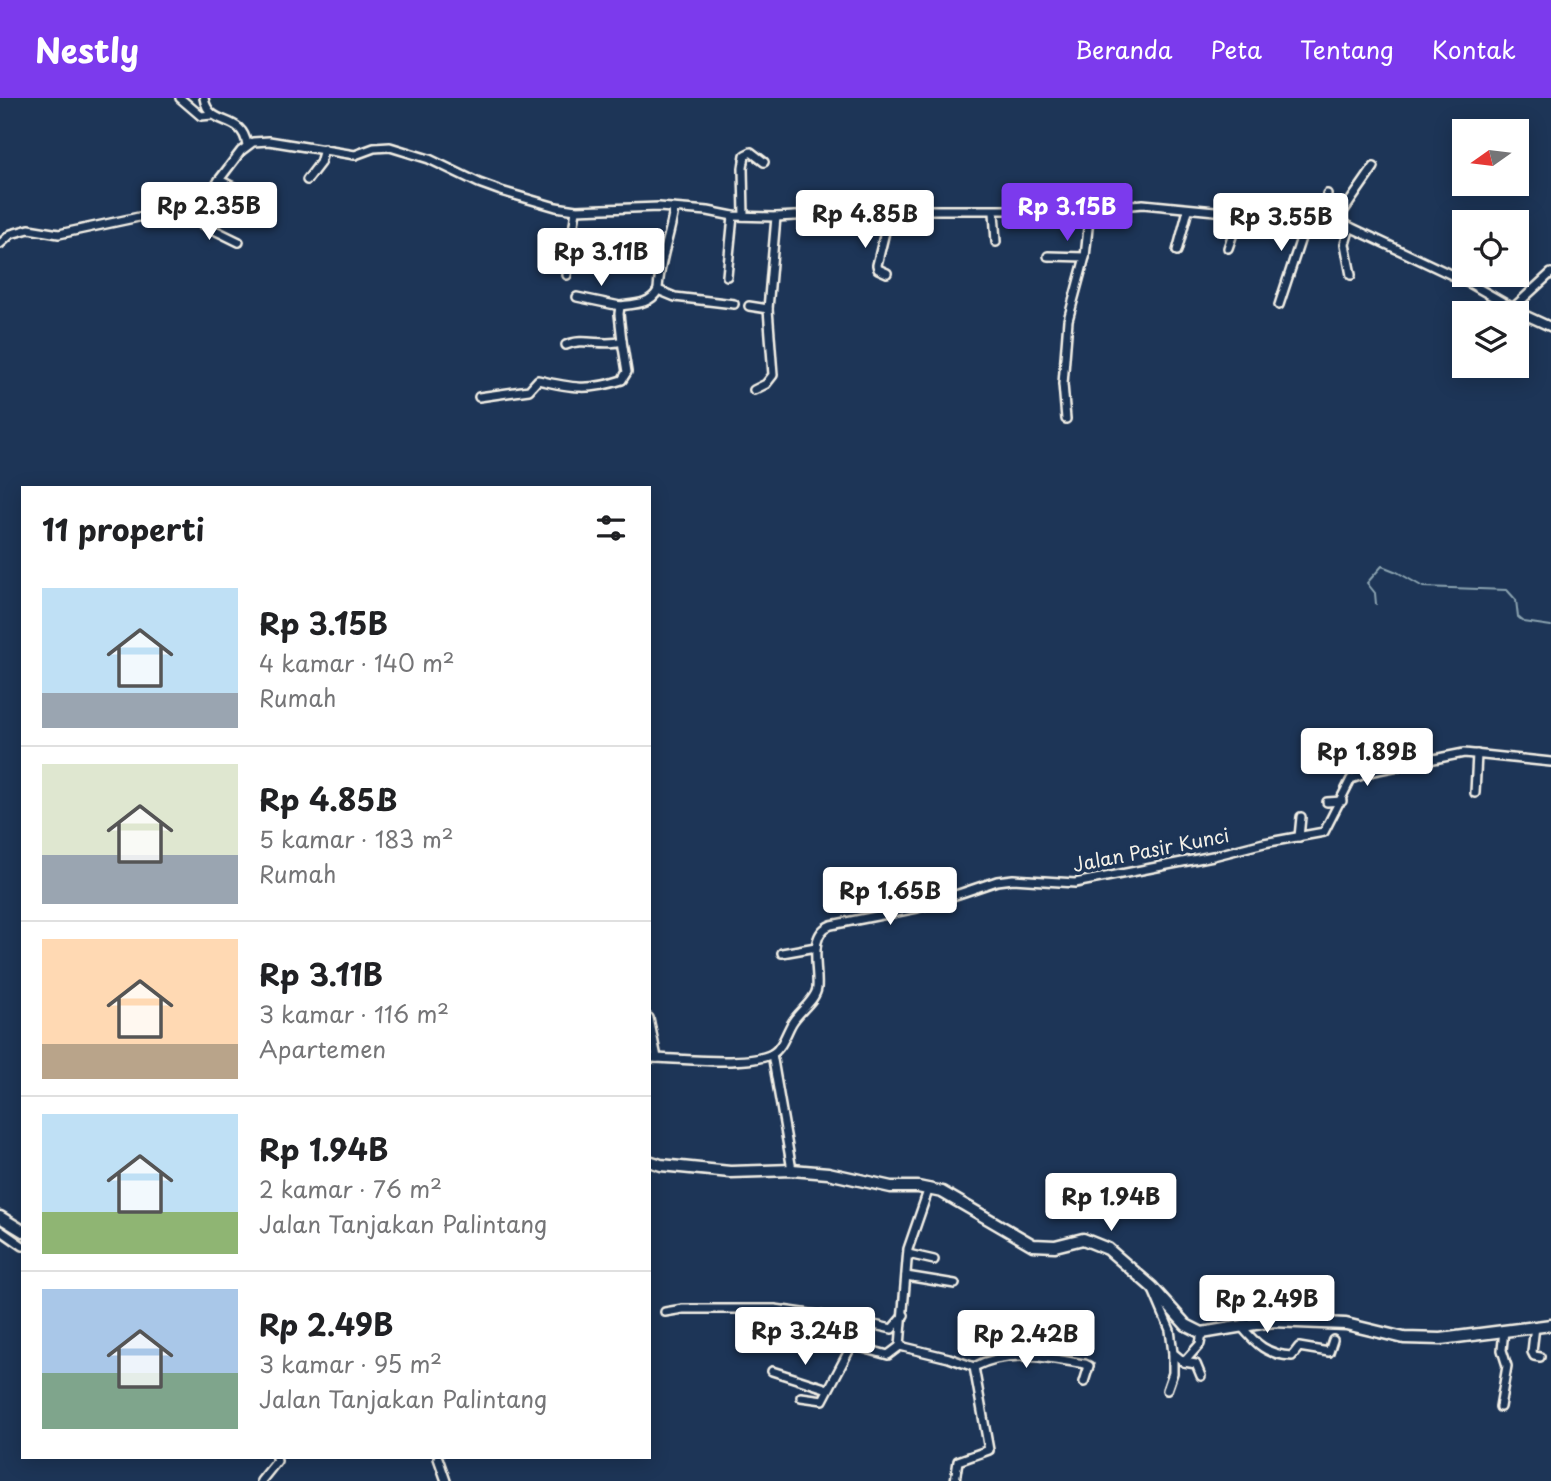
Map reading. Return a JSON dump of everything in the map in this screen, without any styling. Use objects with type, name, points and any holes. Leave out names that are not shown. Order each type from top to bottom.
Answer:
[{"type":"street","points":[[180,98],[201,116],[212,115]]},
{"type":"street","points":[[204,98],[212,115],[238,126],[244,132],[247,145]]},
{"type":"street","points":[[190,218],[202,208],[219,180],[247,145],[258,141],[282,141],[355,155],[374,148],[390,147],[429,159],[501,191],[576,210],[659,207],[733,216],[776,217],[890,211],[1090,209],[1143,204],[1188,210],[1308,206],[1324,210],[1350,228],[1471,284],[1501,301]]},
{"type":"street","points":[[307,180],[320,163],[324,149]]},
{"type":"street","points":[[744,216],[743,168],[746,155],[751,152],[764,162]]},
{"type":"street","points":[[1338,219],[1374,167]]},
{"type":"street","points":[[219,180],[262,201]]},
{"type":"street","points":[[1324,210],[1327,194]]},
{"type":"street","points":[[1279,306],[1301,238],[1308,206]]},
{"type":"street","points":[[577,298],[620,306],[644,302],[655,296],[674,209]]},
{"type":"street","points":[[1066,419],[1063,384],[1068,320],[1085,257],[1090,209]]},
{"type":"street","points":[[567,275],[576,210]]},
{"type":"street","points":[[1177,251],[1188,210]]},
{"type":"street","points":[[1228,248],[1241,210]]},
{"type":"street","points":[[887,273],[878,269],[877,265],[890,211]]},
{"type":"street","points":[[995,212],[996,242]]},
{"type":"street","points":[[0,244],[11,234],[29,229],[59,234],[153,214],[190,218],[239,243]]},
{"type":"street","points":[[727,276],[733,216]]},
{"type":"street","points":[[754,390],[766,384],[773,375],[768,309],[776,217]]},
{"type":"street","points":[[1350,228],[1345,244],[1351,275]]},
{"type":"street","points":[[1048,256],[1085,257]]},
{"type":"street","points":[[1521,301],[1551,273]]},
{"type":"street","points":[[658,290],[675,297],[734,304]]},
{"type":"street","points":[[479,397],[529,390],[538,380],[585,389],[598,388],[622,380],[627,372],[620,306]]},
{"type":"street","points":[[749,306],[768,309]]},
{"type":"street","points":[[1529,316],[1551,327]]},
{"type":"street","points":[[566,345],[574,342],[622,341]]},
{"type":"street","points":[[1475,793],[1477,754]]},
{"type":"street","name":"Jalan Pasir Kunci","points":[[816,947],[821,931],[831,925],[917,908],[997,881],[1013,878],[1075,883],[1324,832],[1354,777],[1446,755],[1477,754],[1551,762]]},
{"type":"street","points":[[1327,802],[1342,801]]},
{"type":"street","points":[[1299,837],[1301,817]]},
{"type":"street","points":[[651,1038],[653,1058],[743,1060],[772,1054],[817,990],[816,947],[782,953]]},
{"type":"street","points":[[772,1054],[792,1170]]},
{"type":"street","points":[[651,1162],[730,1172],[792,1170],[833,1173],[891,1187],[929,1188],[950,1195],[1033,1245],[1055,1246],[1083,1239],[1099,1244],[1152,1287],[1186,1325],[1202,1333],[1273,1321],[1337,1324],[1417,1339],[1455,1338],[1551,1325]]},
{"type":"street","points":[[852,1345],[888,1355],[900,1346],[905,1314],[908,1254],[929,1188]]},
{"type":"street","points":[[0,1217],[21,1230]]},
{"type":"street","points":[[0,1230],[21,1245]]},
{"type":"street","points":[[908,1254],[934,1260]]},
{"type":"street","points":[[906,1276],[955,1284]]},
{"type":"street","points":[[1152,1287],[1170,1330],[1173,1353],[1172,1373],[1167,1390]]},
{"type":"street","points":[[664,1312],[683,1308],[775,1309],[860,1321],[892,1329],[905,1314]]},
{"type":"street","points":[[802,1397],[823,1400],[852,1345],[860,1321]]},
{"type":"street","points":[[1241,1326],[1256,1344],[1266,1351],[1284,1355],[1292,1356],[1296,1349],[1301,1347],[1329,1352],[1333,1340]]},
{"type":"street","points":[[1535,1326],[1532,1352],[1534,1356],[1540,1357]]},
{"type":"street","points":[[1500,1407],[1507,1366],[1502,1354],[1504,1330]]},
{"type":"street","points":[[1184,1362],[1200,1344],[1202,1333]]},
{"type":"street","points":[[900,1346],[974,1367],[995,1357],[1038,1356],[1085,1364],[1089,1366],[1089,1370],[1084,1382]]},
{"type":"street","points":[[1173,1353],[1184,1362],[1196,1364],[1201,1376]]},
{"type":"street","points":[[955,1481],[958,1461],[989,1450],[974,1367]]},
{"type":"street","points":[[772,1371],[828,1389]]},
{"type":"street","points":[[261,1481],[278,1459]]},
{"type":"street","points":[[438,1459],[446,1481]]},
{"type":"waterway","points":[[1376,604],[1375,593],[1367,583],[1382,566],[1423,587],[1507,590],[1516,600],[1518,617],[1524,622],[1551,626]]}]
